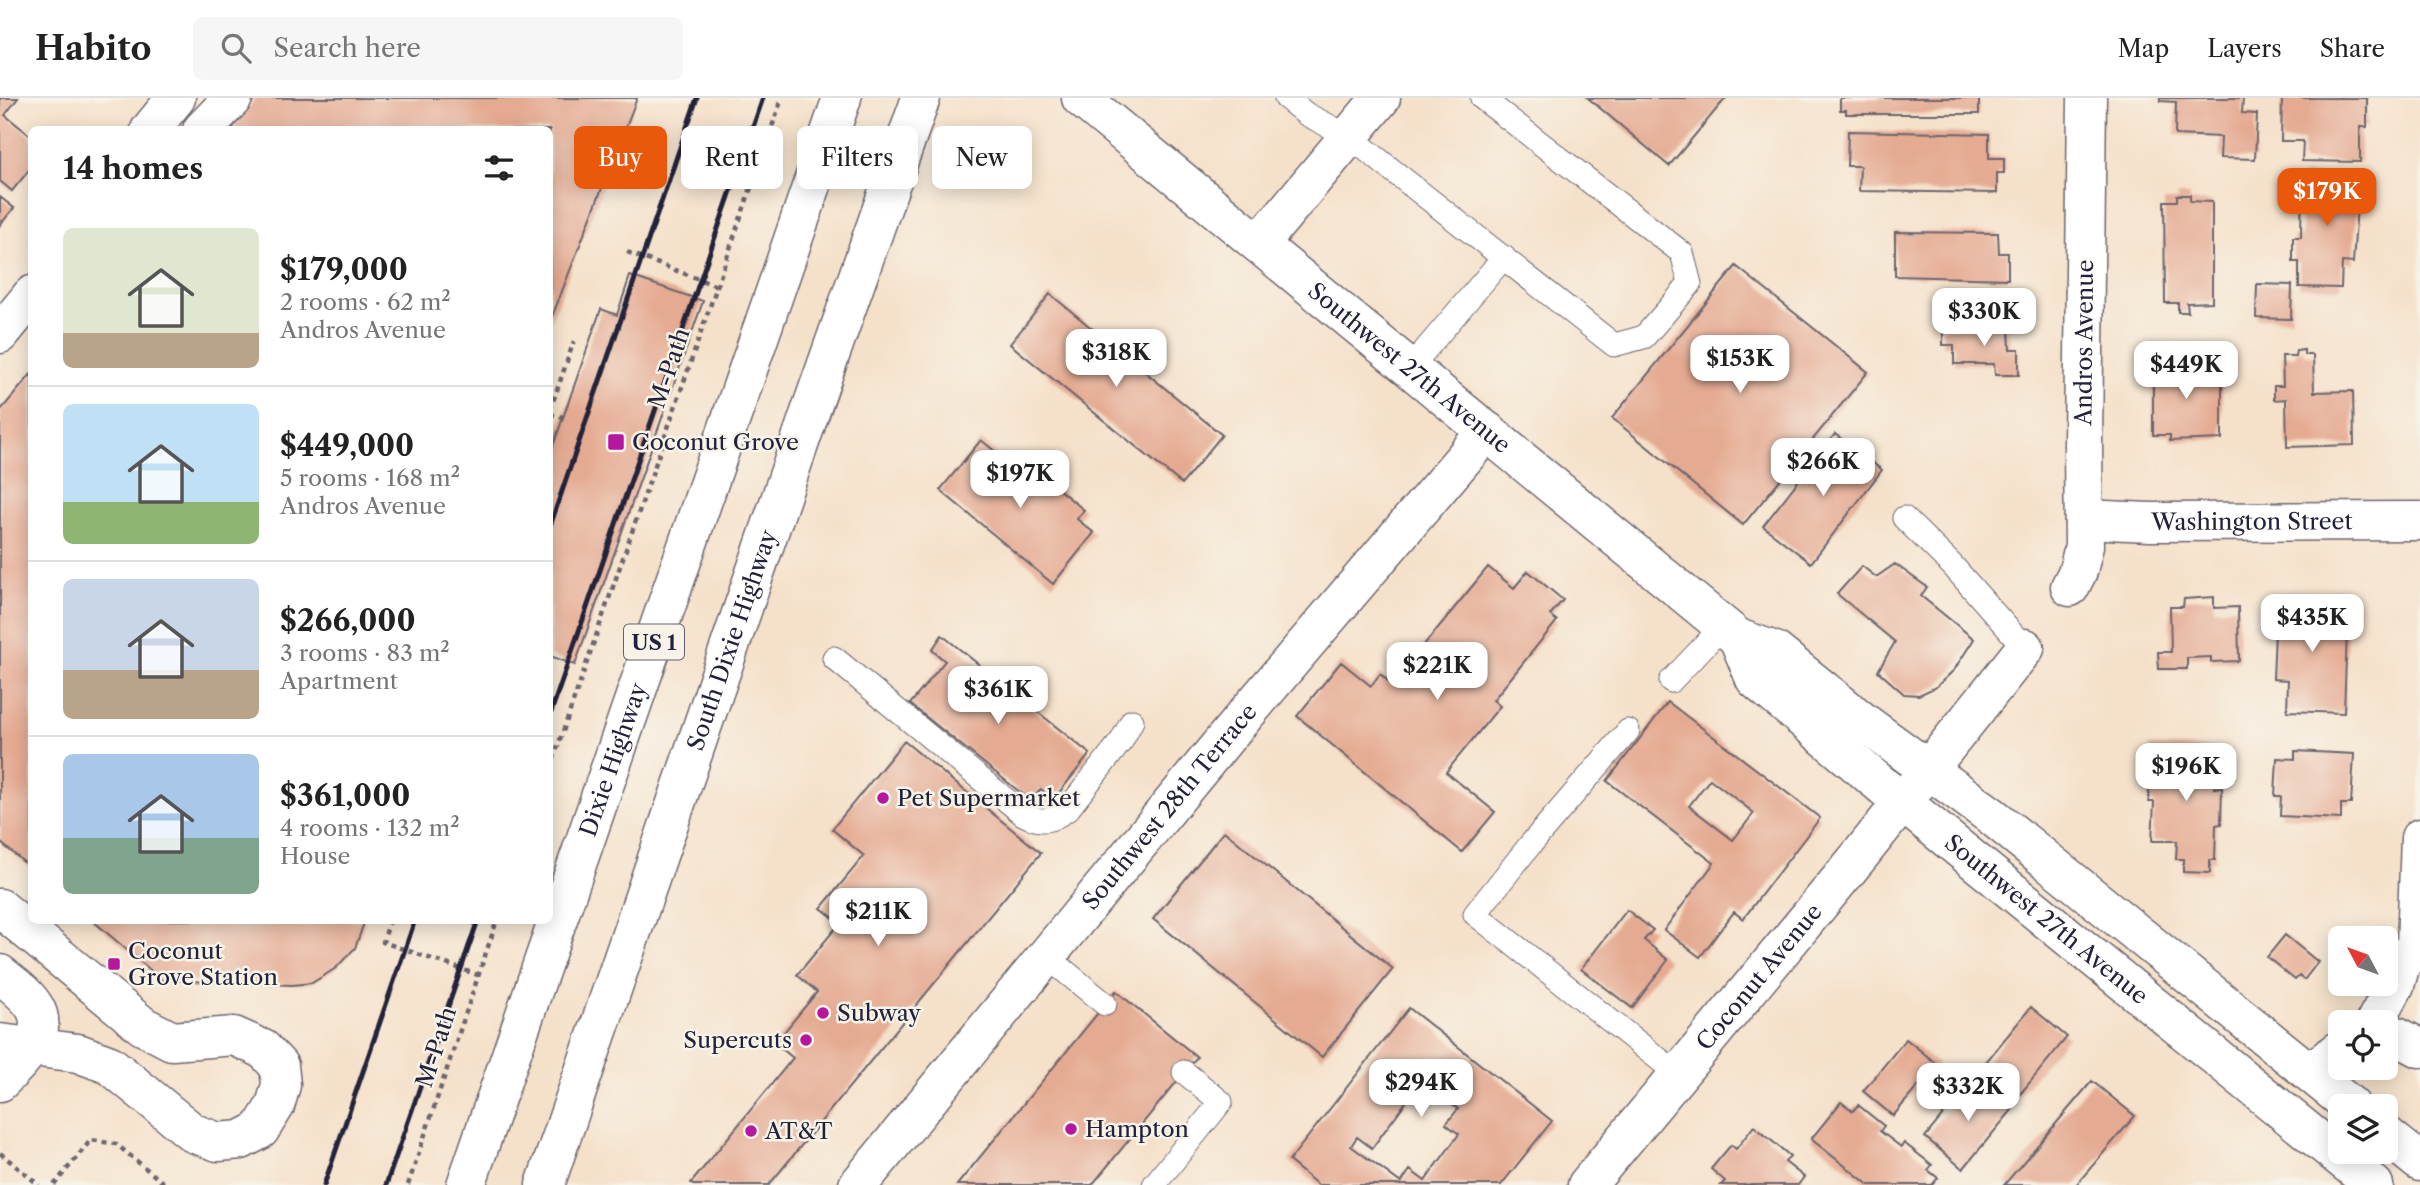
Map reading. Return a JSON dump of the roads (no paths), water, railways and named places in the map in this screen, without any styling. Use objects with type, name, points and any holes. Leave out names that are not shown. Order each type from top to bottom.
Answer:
[{"type":"main road","points":[[153,126],[176,98]]},
{"type":"main road","points":[[206,126],[233,98]]},
{"type":"main road","name":"Dixie Highway","points":[[466,1185],[842,98]]},
{"type":"main road","name":"South Dixie Highway","points":[[545,1185],[815,398],[921,98]]},
{"type":"main road","name":"Southwest 27th Avenue","points":[[1082,98],[1731,632],[1774,651],[1862,721],[1993,817],[2336,1094]]},
{"type":"main road","points":[[1259,244],[1381,98]]},
{"type":"main road","name":"Andros Avenue","points":[[2070,587],[2084,547],[2087,98]]},
{"type":"main road","name":"Southwest 28th Terrace","points":[[858,1185],[1045,955],[1487,431]]},
{"type":"main road","name":"Washington Street","points":[[2084,519],[2150,522],[2420,522]]},
{"type":"main road","name":"Southwest 27th Avenue","points":[[1731,632],[1755,679],[1902,802],[2374,1185]]},
{"type":"main road","points":[[1928,769],[2025,648]]},
{"type":"main road","name":"Coconut Avenue","points":[[1587,1185],[1928,769]]},
{"type":"main road","points":[[2381,1010],[2395,985],[2401,964],[2418,951],[2420,838]]},
{"type":"main road","points":[[0,908],[143,1026],[172,1041],[234,1036],[263,1049],[271,1057],[279,1066],[281,1085],[275,1106],[260,1130],[241,1140],[218,1142],[193,1133],[110,1065],[78,1053],[16,1044]]},
{"type":"main road","points":[[0,974],[37,1010],[38,1028],[16,1044],[0,1082]]},
{"type":"main road","points":[[2398,1037],[2420,1048]]},
{"type":"main road","points":[[2309,1072],[2328,1059]]},
{"type":"main road","points":[[2398,1144],[2420,1162]]},
{"type":"lane","points":[[1286,98],[1306,114],[1350,137],[1614,345],[1644,337],[1690,284],[1682,253],[1482,98]]},
{"type":"lane","points":[[1410,368],[1504,257]]},
{"type":"lane","points":[[1904,517],[1952,565],[2025,648]]},
{"type":"lane","points":[[1671,681],[1731,632]]},
{"type":"lane","points":[[834,658],[1023,814],[1044,822],[1056,818],[1068,809],[1122,740],[1132,721]]},
{"type":"lane","points":[[1628,731],[1475,914],[1679,1075]]},
{"type":"lane","points":[[1045,955],[1105,1004]]},
{"type":"lane","points":[[1154,1185],[1221,1102],[1184,1072]]},
{"type":"railway","points":[[553,517],[697,98]]},
{"type":"railway","points":[[553,706],[763,98]]},
{"type":"railway","points":[[324,1185],[414,924]]},
{"type":"railway","points":[[386,1185],[477,924]]},
{"type":"place","name":"Coconut Grove","points":[[616,442]]},
{"type":"place","name":"Pet Supermarket","points":[[883,798]]},
{"type":"place","name":"Coconut Grove Station","points":[[114,964]]},
{"type":"place","name":"Subway","points":[[823,1013]]},
{"type":"place","name":"Supercuts","points":[[806,1040]]},
{"type":"place","name":"Hampton","points":[[1071,1129]]},
{"type":"place","name":"AT&T","points":[[751,1131]]}]
